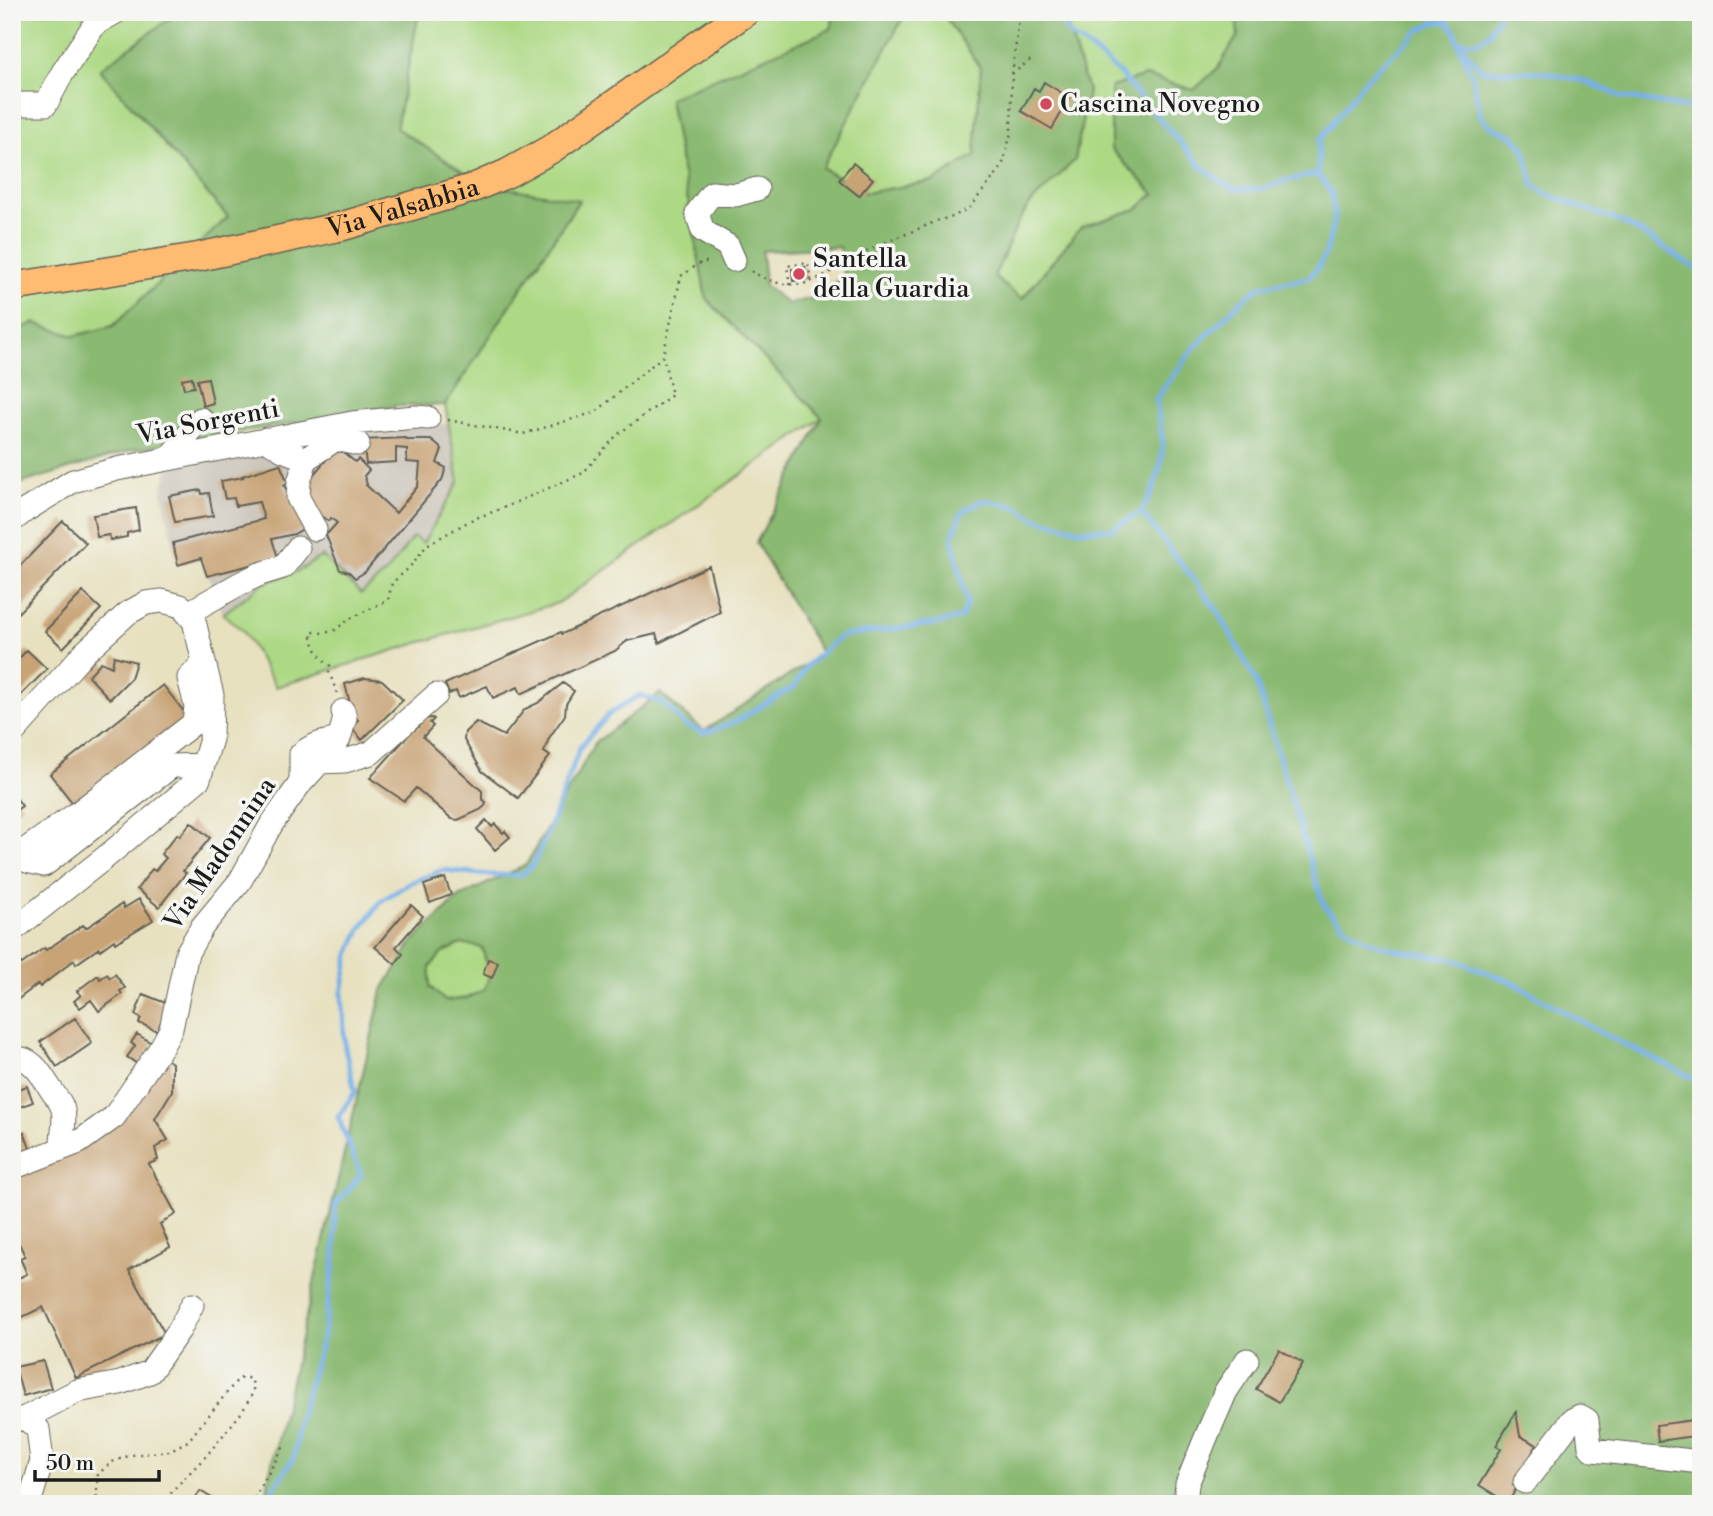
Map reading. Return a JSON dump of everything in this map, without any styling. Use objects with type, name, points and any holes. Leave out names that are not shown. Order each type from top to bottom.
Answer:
[{"type":"main road","name":"Via Valsabbia","points":[[12,287],[198,257],[343,226],[473,188],[508,173],[551,149],[745,12]]},
{"type":"street","points":[[12,104],[46,104],[95,24],[116,12]]},
{"type":"street","points":[[64,72],[67,52],[78,31]]},
{"type":"street","points":[[734,260],[728,246],[703,231],[696,213],[712,193],[736,195],[757,189]]},
{"type":"street","name":"Via Sorgenti","points":[[12,521],[74,481],[117,469],[352,423],[415,417],[436,419]]},
{"type":"street","points":[[168,459],[201,419]]},
{"type":"street","points":[[266,439],[306,459]]},
{"type":"street","points":[[315,529],[298,498],[299,482],[306,459],[336,439],[358,444]]},
{"type":"street","points":[[188,613],[239,584],[283,567],[298,548]]},
{"type":"street","points":[[12,734],[85,652],[128,613],[146,603],[162,601],[181,606],[194,621],[212,695],[211,739],[199,779],[12,931]]},
{"type":"street","points":[[203,765],[172,766],[44,865],[27,861],[28,848],[194,723],[196,706],[189,678],[204,663]]},
{"type":"street","name":"Via Madonnina","points":[[12,1168],[79,1142],[114,1116],[171,1029],[187,953],[202,927],[240,881],[271,825],[301,783],[320,762],[345,761],[371,753],[436,695]]},
{"type":"street","points":[[301,783],[301,754],[310,746],[339,739],[345,718],[342,711]]},
{"type":"street","points":[[12,1058],[26,1060],[36,1068],[63,1107],[65,1127],[61,1139],[62,1148]]},
{"type":"street","points":[[18,1419],[77,1391],[120,1383],[150,1372],[180,1329],[192,1306]]},
{"type":"street","points":[[1185,1504],[1187,1484],[1207,1435],[1226,1391],[1247,1360]]},
{"type":"street","points":[[1525,1482],[1572,1420],[1580,1416],[1587,1420],[1590,1447],[1593,1450],[1701,1462]]},
{"type":"street","points":[[18,1419],[38,1429],[42,1461],[31,1497],[24,1504]]},
{"type":"path","points":[[342,711],[340,698],[329,672],[330,664],[323,662],[311,635],[313,631],[324,633],[335,630],[351,618],[388,600],[392,583],[409,568],[427,545],[473,519],[583,473],[617,435],[673,396],[663,356],[681,276],[702,262],[734,260],[768,281],[790,285],[811,282],[833,272],[860,254],[939,220],[953,217],[970,207],[1002,167],[1011,133],[1012,74],[1020,12]]},
{"type":"path","points":[[1012,74],[1034,57]]},
{"type":"path","points":[[790,285],[787,266],[798,264],[808,263],[811,282]]},
{"type":"path","points":[[436,419],[523,434],[596,412],[663,356]]},
{"type":"path","points":[[96,1504],[98,1474],[112,1462],[131,1454],[169,1451],[188,1441],[238,1380],[245,1377],[251,1380],[254,1386],[242,1412],[207,1455],[173,1490],[164,1504]]},
{"type":"path","points":[[251,1504],[285,1444]]},
{"type":"shaded area","points":[[448,424],[459,482],[423,543],[413,537],[387,572],[360,594],[322,556],[298,571],[262,584],[223,614],[201,558],[178,565],[162,491],[169,466],[399,427]]},
{"type":"green space","points":[[12,12],[179,12],[100,70],[228,217],[113,326],[74,336],[35,323],[12,332]]},
{"type":"green space","points":[[179,12],[419,12],[396,128],[483,184],[579,200],[445,405],[397,406],[136,449],[12,486],[12,332],[35,323],[74,336],[113,326],[228,217],[100,69]]},
{"type":"green space","points":[[419,12],[835,12],[831,29],[669,99],[706,298],[822,418],[558,603],[276,687],[243,631],[223,614],[262,584],[298,571],[322,556],[361,594],[387,572],[413,537],[423,543],[459,482],[445,405],[579,201],[483,184],[396,128]]},
{"type":"green space","points":[[835,12],[906,12],[822,168],[865,193],[934,181],[975,155],[981,68],[945,17],[909,12],[1063,12],[1088,91],[1075,160],[1030,204],[1018,222],[994,277],[1022,299],[1081,227],[1137,209],[1154,194],[1111,149],[1111,87],[1145,76],[1194,90],[1218,68],[1238,35],[1236,12],[1701,12],[1701,1504],[266,1504],[269,1475],[382,991],[413,941],[459,897],[526,865],[595,743],[660,693],[704,731],[822,654],[756,543],[822,418],[706,298],[669,98],[831,29]],"holes":[[[839,247],[844,276],[813,298],[788,304],[765,286],[762,251]],[[461,944],[483,949],[489,977],[484,990],[467,998],[445,1001],[430,987],[430,967],[442,953]]]},
{"type":"green space","points":[[906,12],[945,17],[981,68],[975,155],[934,181],[865,193],[822,168]]},
{"type":"green space","points":[[1063,12],[1236,12],[1238,35],[1218,68],[1194,90],[1145,76],[1112,149],[1155,194],[1137,209],[1081,227],[1022,299],[994,277],[1018,222],[1030,204],[1075,159],[1088,91]]},
{"type":"green space","points":[[461,944],[483,949],[489,977],[484,990],[467,998],[445,1001],[430,987],[430,967],[442,953]]},
{"type":"building","name":"Cascina Novegno","points":[[1044,82],[1070,98],[1052,129],[1021,111],[1034,88],[1039,91]]},
{"type":"building","points":[[853,163],[873,179],[859,196],[839,180]]},
{"type":"building","name":"Santella della Guardia","points":[[805,267],[807,279],[793,281],[792,269]]},
{"type":"building","points":[[192,377],[194,387],[184,389],[182,379]]},
{"type":"building","points":[[208,378],[213,403],[203,406],[197,380]]},
{"type":"building","points":[[363,440],[431,440],[442,449],[437,463],[446,468],[442,480],[365,572],[355,578],[349,572],[340,570],[326,535],[337,523],[306,507],[302,488],[337,447],[355,462],[358,459],[369,470],[364,476],[366,485],[396,513],[418,486],[420,463],[407,462],[407,449],[396,448],[396,462],[366,464]]},
{"type":"building","points":[[280,464],[288,483],[284,485],[306,527],[294,534],[272,539],[278,558],[207,576],[201,558],[178,565],[173,543],[264,519],[259,502],[236,506],[234,498],[225,499],[221,481],[243,477]]},
{"type":"building","points":[[201,490],[202,494],[209,493],[213,516],[175,522],[169,496]]},
{"type":"building","points":[[136,508],[139,530],[127,533],[127,537],[110,540],[109,535],[97,537],[93,515]]},
{"type":"building","points":[[63,521],[86,543],[16,615],[12,612],[12,574]]},
{"type":"building","points":[[709,566],[720,612],[659,643],[656,634],[627,641],[615,651],[521,694],[518,687],[493,698],[487,686],[459,698],[456,691],[449,694],[445,684]]},
{"type":"building","points":[[83,592],[101,609],[63,648],[45,631]]},
{"type":"building","points":[[27,650],[47,669],[12,704],[12,666]]},
{"type":"building","points":[[114,656],[136,662],[131,678],[110,699],[88,676],[101,662],[112,667]]},
{"type":"building","points":[[365,678],[382,680],[403,700],[362,740],[351,727],[358,720],[353,715],[345,684]]},
{"type":"building","points":[[563,683],[574,691],[566,704],[565,715],[549,738],[544,752],[550,756],[518,798],[482,771],[464,740],[465,732],[476,722],[504,736],[525,709],[538,703]]},
{"type":"building","points":[[163,685],[188,717],[75,806],[50,774]]},
{"type":"building","points":[[425,719],[434,719],[430,723],[433,726],[423,737],[482,791],[482,799],[486,802],[480,810],[458,820],[452,819],[416,788],[404,801],[370,778],[414,729]]},
{"type":"building","points":[[12,792],[22,806],[12,813]]},
{"type":"building","points":[[486,820],[492,827],[495,824],[510,837],[495,850],[477,829]]},
{"type":"building","points":[[191,822],[210,838],[159,907],[137,889],[152,869],[155,871],[166,858],[161,854],[177,834],[180,836]]},
{"type":"building","points":[[445,878],[451,895],[430,903],[424,885]]},
{"type":"building","points":[[139,899],[153,920],[115,943],[114,940],[100,950],[99,948],[76,964],[74,960],[40,987],[38,984],[12,1004],[12,968],[44,948],[46,950],[83,925],[86,928],[122,904],[124,908]]},
{"type":"building","points":[[411,905],[423,916],[396,947],[403,954],[395,964],[375,947]]},
{"type":"building","points":[[488,959],[498,962],[492,978],[483,974]]},
{"type":"building","points":[[107,974],[110,978],[115,974],[125,988],[120,991],[122,994],[99,1011],[91,1000],[80,1008],[74,1001],[81,995],[77,991],[98,975],[100,979]]},
{"type":"building","points":[[143,994],[168,1004],[157,1031],[139,1023],[141,1018],[135,1015]]},
{"type":"building","points":[[75,1018],[92,1043],[57,1067],[40,1042]]},
{"type":"building","points":[[137,1034],[153,1044],[139,1065],[127,1057],[135,1046],[131,1043]]},
{"type":"building","points":[[163,1057],[172,1063],[172,1091],[155,1119],[168,1140],[155,1148],[158,1160],[149,1164],[176,1214],[160,1224],[170,1247],[129,1270],[165,1334],[76,1378],[43,1307],[12,1322],[12,1281],[27,1274],[20,1258],[25,1256],[12,1232],[12,1174],[80,1147]]},
{"type":"building","points":[[27,1086],[33,1102],[12,1110],[12,1091]]},
{"type":"building","points":[[12,1116],[19,1134],[24,1132],[31,1151],[12,1157]]},
{"type":"building","points":[[1279,1349],[1303,1363],[1279,1402],[1256,1389]]},
{"type":"building","points":[[43,1361],[51,1388],[23,1396],[15,1367]]},
{"type":"building","points":[[1516,1412],[1520,1436],[1537,1445],[1513,1485],[1517,1487],[1508,1503],[1479,1485],[1501,1449],[1496,1446]]},
{"type":"building","points":[[1701,1419],[1701,1435],[1658,1441],[1656,1425]]},
{"type":"building","points":[[200,1491],[215,1500],[213,1504],[192,1504]]},
{"type":"waterway","points":[[1053,12],[1072,37],[1118,72],[1201,166],[1221,182],[1234,189],[1261,189],[1318,174]]},
{"type":"waterway","points":[[263,1504],[294,1457],[299,1420],[323,1336],[335,1257],[335,1205],[361,1175],[338,1117],[355,1092],[345,1048],[342,993],[349,954],[360,930],[381,901],[410,883],[443,870],[522,875],[533,865],[549,830],[580,747],[610,713],[640,695],[663,703],[685,725],[704,733],[733,723],[795,686],[806,666],[841,636],[939,623],[962,617],[967,602],[952,538],[962,512],[983,500],[1015,506],[1034,518],[1080,530],[1112,529],[1141,512],[1153,491],[1161,462],[1163,443],[1156,399],[1194,348],[1240,302],[1259,287],[1308,278],[1319,266],[1327,250],[1334,218],[1332,194],[1318,174],[1319,141],[1365,80],[1418,31],[1434,22],[1448,22],[1456,33],[1457,41],[1475,42],[1489,33],[1501,12]]},
{"type":"waterway","points":[[1457,41],[1472,75],[1481,117],[1490,126],[1512,135],[1524,148],[1533,184],[1546,194],[1624,223],[1701,272]]},
{"type":"waterway","points":[[1461,46],[1483,71],[1542,72],[1585,81],[1622,97],[1682,107],[1701,107]]},
{"type":"waterway","points":[[1141,512],[1218,611],[1256,681],[1326,908],[1343,925],[1366,940],[1392,949],[1452,959],[1514,983],[1601,1033],[1701,1082]]},
{"type":"place","name":"Cascina Novegno","points":[[1046,104]]},
{"type":"place","name":"Santella della Guardia","points":[[799,274]]}]
